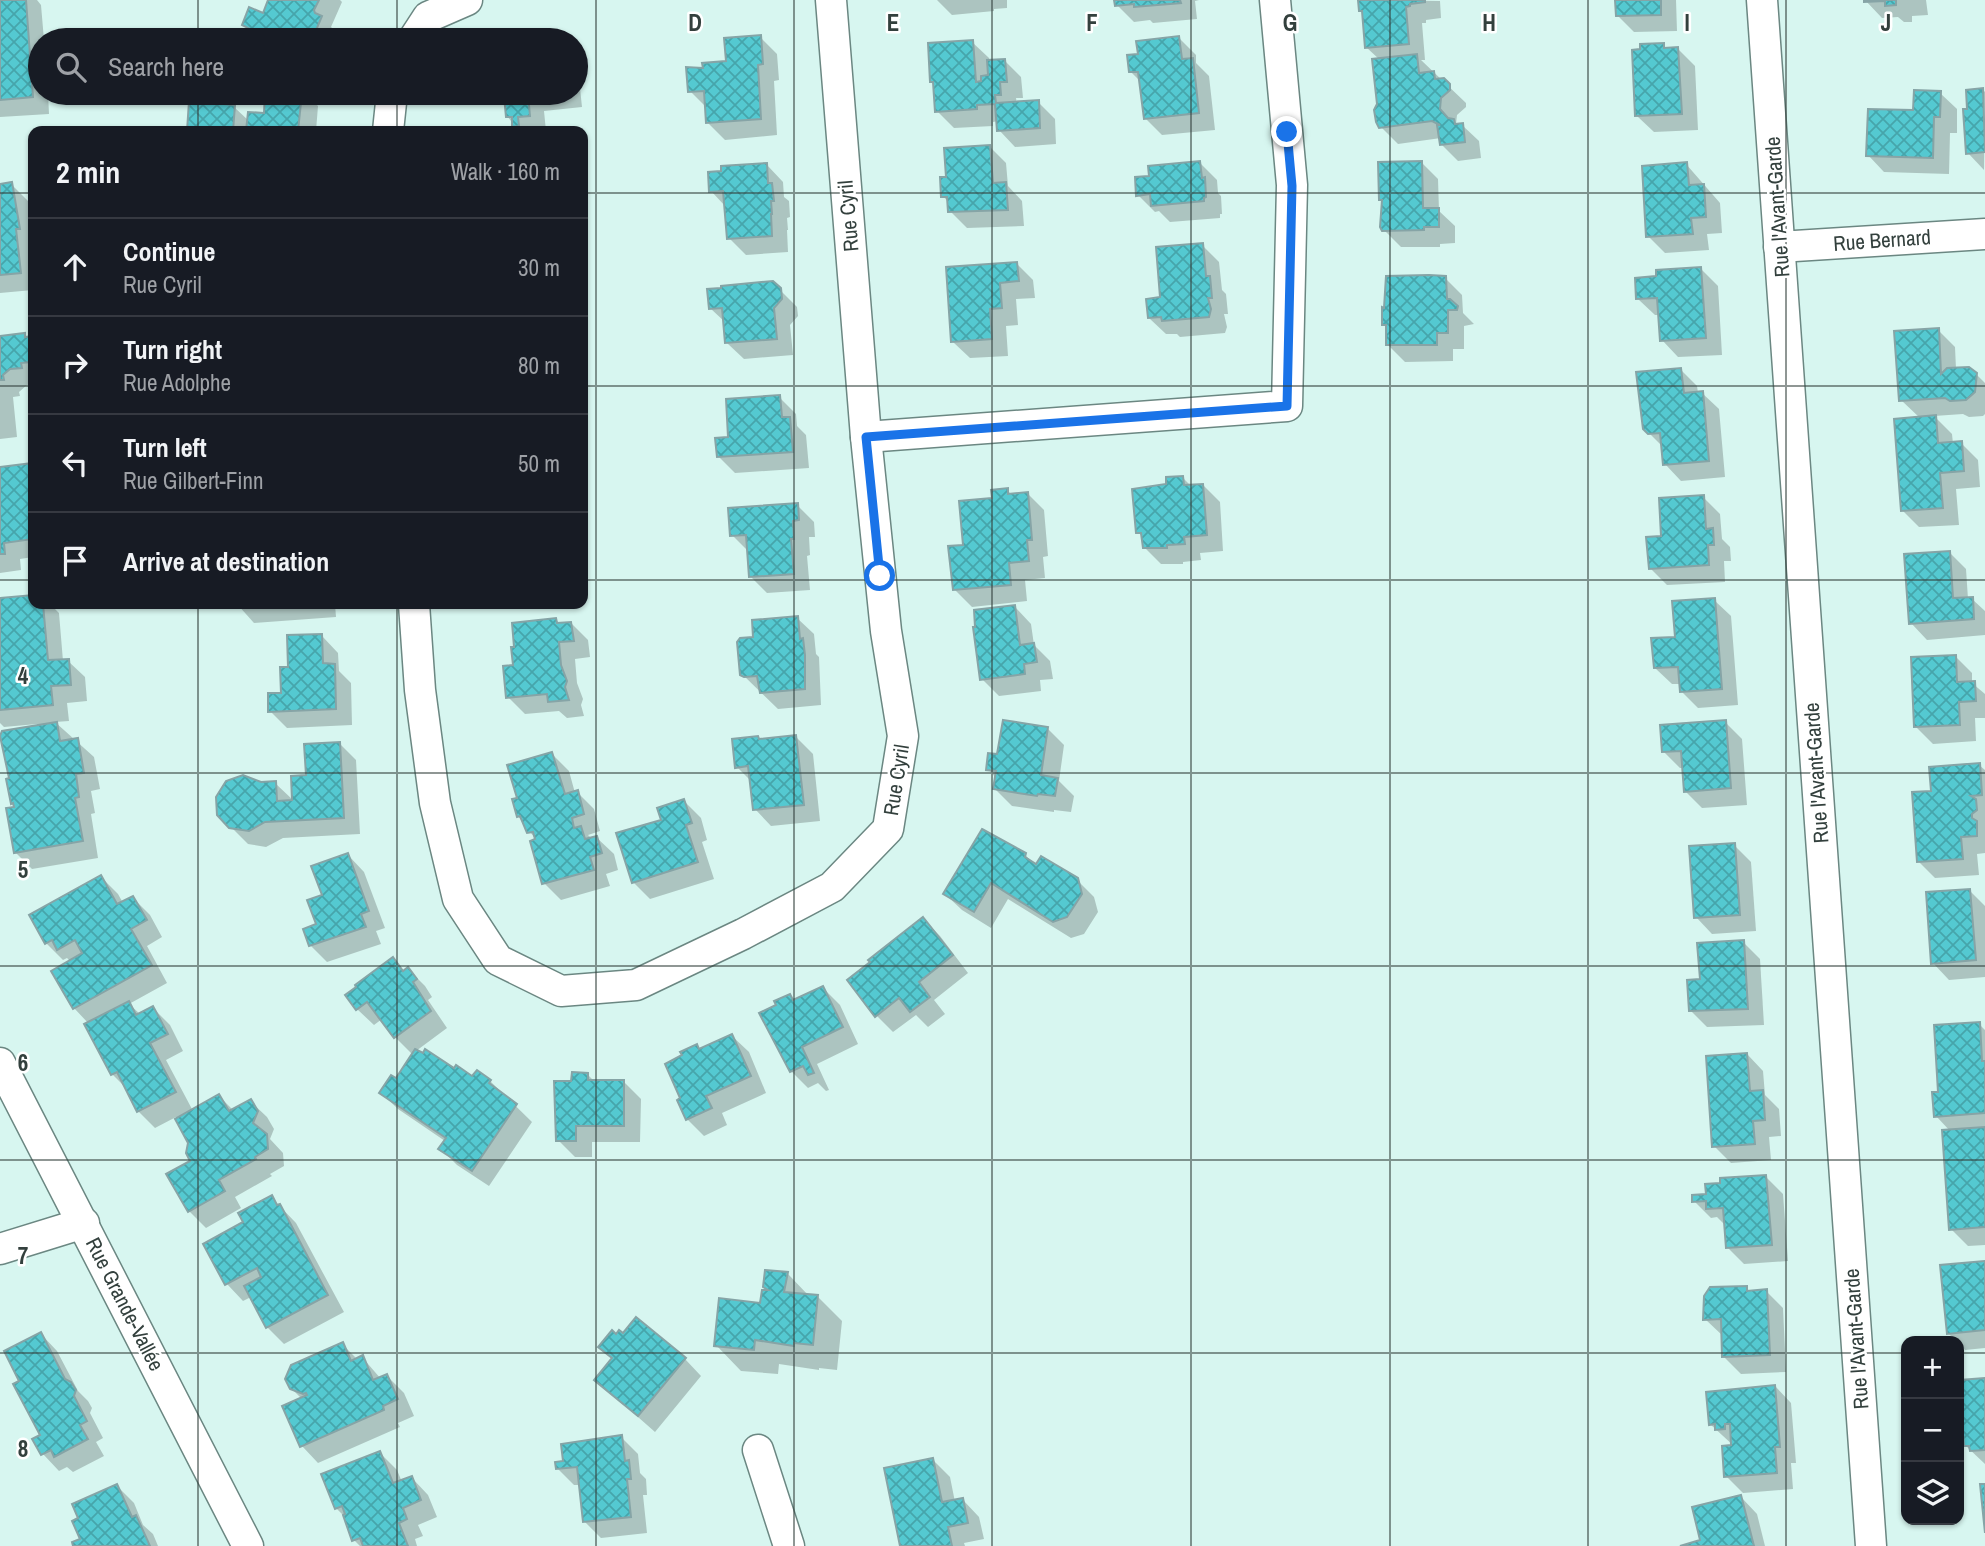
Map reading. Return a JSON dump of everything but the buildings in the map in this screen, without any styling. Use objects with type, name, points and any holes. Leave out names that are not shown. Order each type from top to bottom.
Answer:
[{"type":"street","points":[[421,28],[428,17],[467,0]]},
{"type":"street","name":"Rue Cyril","points":[[414,609],[420,690],[435,803],[458,900],[498,960],[561,991],[636,985],[743,934],[831,887],[888,829],[903,736],[886,631],[866,437],[831,0]]},
{"type":"street","points":[[866,437],[1287,406],[1292,186],[1275,0]]},
{"type":"street","name":"Rue l'Avant-Garde","points":[[1762,0],[1871,1546]]},
{"type":"street","points":[[389,126],[391,105]]},
{"type":"street","name":"Rue Bernard","points":[[1779,247],[1985,234]]},
{"type":"street","name":"Rue Grande-Vallée","points":[[0,1063],[248,1546]]},
{"type":"street","points":[[0,1249],[84,1223]]},
{"type":"street","points":[[758,1450],[789,1546]]},
{"type":"route","points":[[880,576],[866,437],[1287,406],[1292,186],[1287,132]]}]
